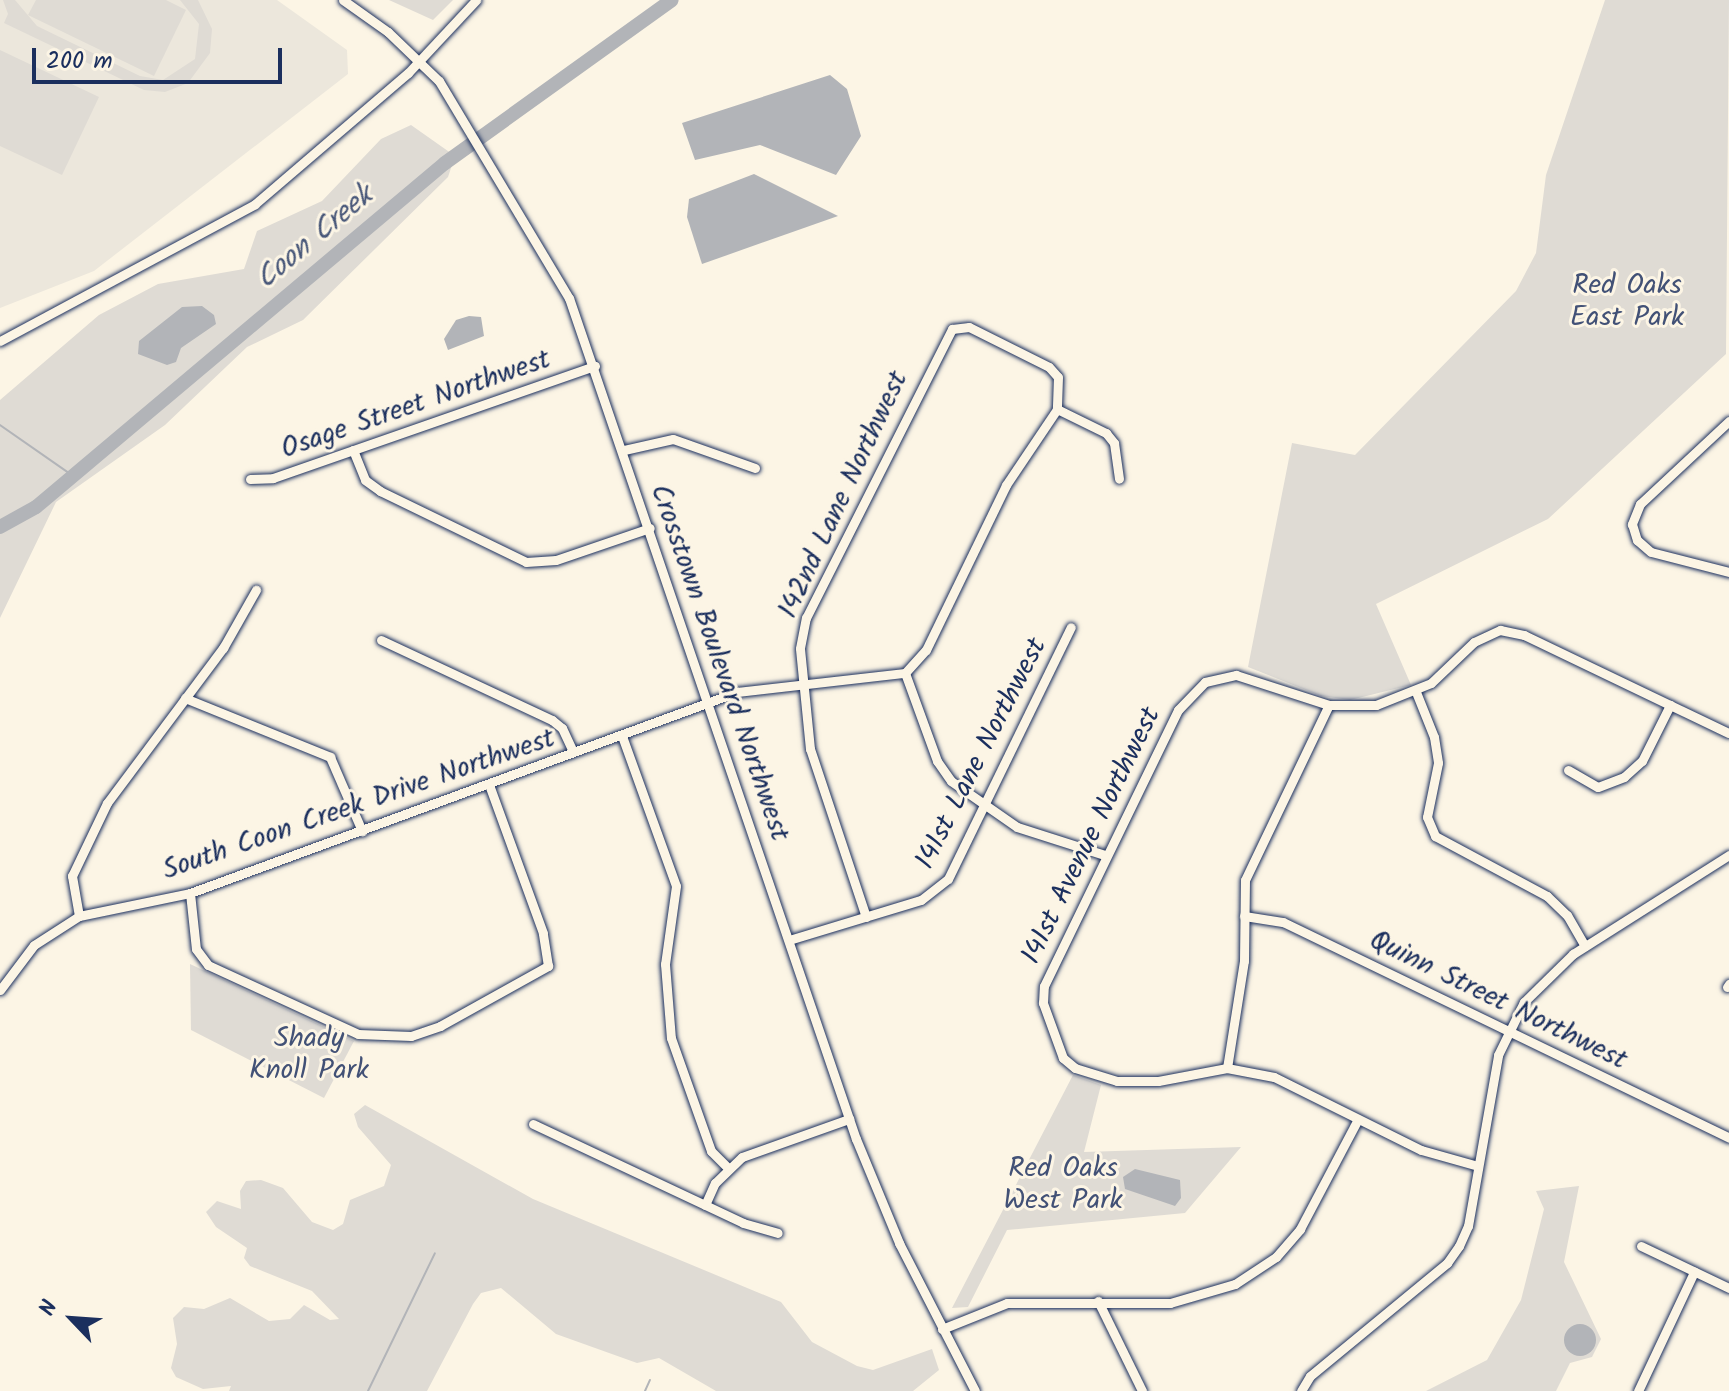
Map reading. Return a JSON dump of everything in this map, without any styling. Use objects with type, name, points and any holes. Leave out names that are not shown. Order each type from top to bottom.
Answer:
[{"type":"street","name":"Crosstown Boulevard Northwest","points":[[343,0],[419,60],[467,121],[556,271],[595,366],[849,1119],[889,1222],[975,1391]]},
{"type":"street","points":[[0,341],[255,204],[419,60],[476,0]]},
{"type":"street","name":"142nd Lane Northwest","points":[[866,917],[810,749],[800,648],[806,618],[952,329],[969,327],[1049,367],[1058,377],[1057,409]]},
{"type":"street","name":"Osage Street Northwest","points":[[250,479],[273,478],[595,366]]},
{"type":"street","points":[[1105,855],[1017,827],[951,781],[937,761],[905,673],[920,660],[1006,485],[1057,409],[1106,433],[1114,443],[1119,479]]},
{"type":"street","points":[[1729,421],[1640,504],[1633,530],[1651,552],[1729,572]]},
{"type":"street","points":[[624,450],[673,439],[755,468]]},
{"type":"street","points":[[353,450],[365,480],[380,491],[526,562],[556,560],[650,528]]},
{"type":"street","points":[[79,916],[70,886],[78,861],[107,803],[223,648],[256,590]]},
{"type":"street","name":"141st Lane Northwest","points":[[789,940],[866,917],[937,890],[948,879],[1071,627]]},
{"type":"street","points":[[1478,1166],[1421,1150],[1274,1077],[1227,1068],[1244,961],[1245,880],[1329,705],[1376,705],[1416,692],[1443,674],[1474,642],[1500,630],[1524,635],[1729,733]]},
{"type":"street","points":[[381,640],[552,720],[562,728],[573,752]]},
{"type":"street","name":"South Coon Creek Drive Northwest","points":[[0,990],[34,945],[79,916],[190,893],[744,690],[905,673]]},
{"type":"street","name":"141st Avenue Northwest","points":[[1227,1068],[1158,1081],[1117,1081],[1075,1068],[1060,1053],[1043,1003],[1044,986],[1178,710],[1194,689],[1236,675],[1329,705]]},
{"type":"street","points":[[1416,692],[1434,737],[1438,763],[1427,817],[1435,836],[1547,896],[1567,915],[1585,946]]},
{"type":"street","points":[[185,698],[330,757],[362,831]]},
{"type":"street","points":[[1568,770],[1598,787],[1624,777],[1642,761],[1670,705]]},
{"type":"street","points":[[622,736],[676,886],[665,964],[671,1038],[711,1151],[727,1167]]},
{"type":"street","points":[[190,893],[199,958],[358,1034],[411,1036],[440,1026],[548,966],[543,933],[489,785]]},
{"type":"street","points":[[1301,1391],[1329,1359],[1447,1263],[1468,1226],[1498,1055],[1508,1031],[1550,972],[1585,946],[1729,855]]},
{"type":"street","name":"Quinn Street Northwest","points":[[1244,916],[1283,922],[1729,1138]]},
{"type":"street","points":[[705,1205],[727,1167],[762,1146],[849,1119]]},
{"type":"street","points":[[942,1329],[1007,1303],[1170,1303],[1199,1298],[1235,1284],[1276,1257],[1308,1216],[1358,1119]]},
{"type":"street","points":[[533,1124],[766,1233],[778,1233]]},
{"type":"street","points":[[1641,1246],[1729,1288]]},
{"type":"street","points":[[1653,1391],[1639,1388],[1694,1272]]},
{"type":"street","points":[[1098,1301],[1142,1391]]},
{"type":"shaded area","points":[[0,0],[277,0],[347,50],[348,74],[94,271],[0,308]]},
{"type":"shaded area","points":[[830,75],[847,89],[861,136],[836,175],[760,145],[695,160],[682,123]]},
{"type":"shaded area","points":[[754,174],[838,216],[702,264],[687,217],[689,199]]},
{"type":"shaded area","points":[[202,306],[214,315],[216,324],[181,348],[176,362],[167,365],[138,354],[139,341],[182,307]]},
{"type":"shaded area","points":[[469,316],[481,317],[484,336],[448,350],[444,339],[456,320]]},
{"type":"shaded area","points":[[1135,1169],[1180,1180],[1181,1198],[1175,1206],[1125,1189],[1123,1177]]},
{"type":"shaded area","points":[[1580,1324],[1592,1328],[1596,1340],[1592,1352],[1580,1356],[1568,1352],[1564,1340],[1568,1328]]},
{"type":"green space","points":[[3,0],[15,0],[37,26],[140,76],[163,80],[195,59],[199,24],[180,0],[198,0],[212,29],[210,53],[188,83],[165,92],[144,90],[4,23],[8,14]]},
{"type":"green space","points":[[36,0],[166,0],[186,10],[154,76],[28,15]]},
{"type":"green space","points":[[389,0],[453,0],[433,20]]},
{"type":"green space","name":"Red Oaks East Park","points":[[1605,0],[1729,0],[1726,354],[1548,519],[1376,604],[1411,685],[1350,700],[1321,696],[1248,667],[1292,443],[1355,455],[1516,291],[1536,253],[1546,175]]},
{"type":"green space","points":[[0,50],[99,97],[62,175],[0,146]]},
{"type":"green space","points":[[411,125],[455,156],[448,177],[303,320],[247,347],[165,425],[56,502],[0,618],[0,400],[99,315],[158,284],[244,269],[257,231],[322,201],[381,139]]},
{"type":"green space","name":"Shady Knoll Park","points":[[190,964],[354,1041],[324,1098],[191,1030]]},
{"type":"green space","name":"Red Oaks West Park","points":[[1073,1075],[1101,1085],[1084,1152],[1241,1147],[1185,1213],[1007,1230],[968,1307],[952,1308]]},
{"type":"green space","points":[[365,1105],[533,1199],[781,1302],[812,1342],[857,1366],[873,1370],[932,1349],[939,1370],[913,1391],[716,1391],[659,1358],[637,1363],[556,1334],[501,1288],[481,1293],[473,1304],[427,1391],[229,1391],[231,1386],[203,1389],[176,1377],[171,1368],[177,1344],[173,1318],[184,1307],[204,1309],[230,1298],[269,1321],[290,1319],[304,1305],[330,1320],[339,1319],[312,1291],[250,1266],[244,1258],[247,1248],[216,1227],[206,1212],[217,1201],[241,1209],[240,1191],[246,1181],[261,1180],[283,1188],[312,1222],[333,1230],[343,1224],[350,1200],[384,1186],[391,1165],[358,1127],[354,1114]]},
{"type":"green space","points":[[1579,1186],[1564,1262],[1601,1339],[1592,1357],[1570,1363],[1556,1391],[1426,1391],[1487,1360],[1521,1300],[1544,1209],[1536,1191]]},
{"type":"waterway","name":"Coon Creek","points":[[0,527],[36,507],[445,163],[672,0]]},
{"type":"waterway","points":[[0,425],[73,476]]},
{"type":"waterway","points":[[368,1391],[435,1253]]},
{"type":"waterway","points":[[645,1391],[650,1380]]}]
